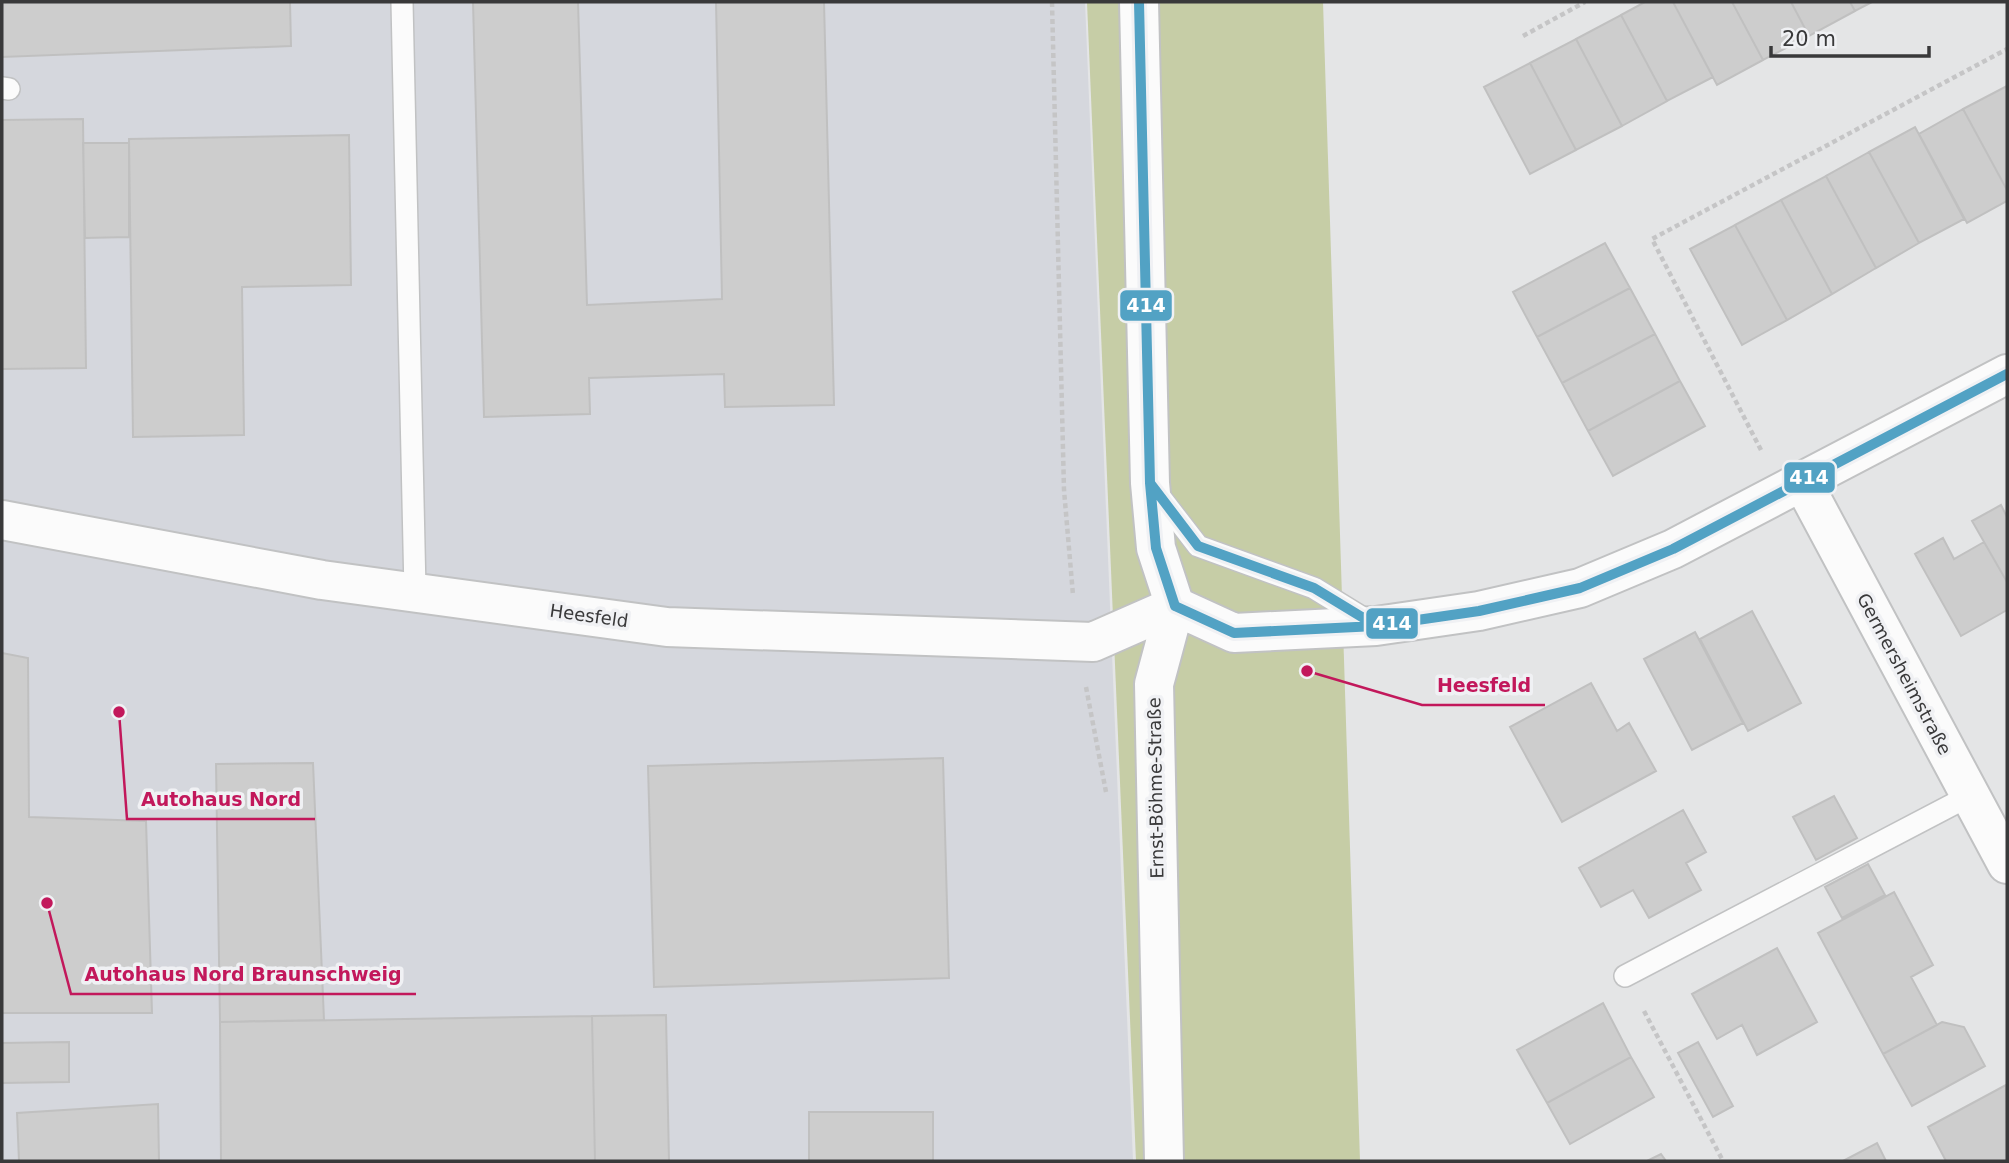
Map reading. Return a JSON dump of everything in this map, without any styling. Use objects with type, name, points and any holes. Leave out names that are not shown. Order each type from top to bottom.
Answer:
[{"type":"street","points":[[1139,2],[1150,483],[1156,548],[1175,606],[1234,633],[1376,626],[1479,611],[1580,588],[1673,549],[2007,374]]},
{"type":"street","name":"Germersheimstraße","points":[[1793,488],[2007,864]]},
{"type":"street","name":"Heesfeld","points":[[2,520],[322,580],[667,627],[1093,642],[1175,606]]},
{"type":"street","name":"Ernst-Böhme-Straße","points":[[1164,1161],[1154,684],[1175,606]]},
{"type":"lane","points":[[402,2],[415,591]]},
{"type":"lane","points":[[1150,483],[1199,546],[1314,588],[1376,626]]},
{"type":"lane","points":[[1625,976],[1969,796]]},
{"type":"path","points":[[1052,2],[1064,490],[1077,642],[1108,802]]},
{"type":"path","points":[[1523,36],[1586,2]]},
{"type":"path","points":[[1793,488],[1652,239],[2007,49]]},
{"type":"path","points":[[1625,976],[1723,1161]]},
{"type":"shaded area","points":[[2,2],[1085,2],[1133,1161],[2,1161]]},
{"type":"green space","points":[[1087,2],[1323,2],[1360,1161],[1136,1161]]},
{"type":"building","points":[[2,2],[290,2],[291,46],[2,57]]},
{"type":"building","points":[[473,2],[578,2],[587,305],[722,299],[716,2],[824,2],[834,405],[725,407],[724,374],[589,378],[590,414],[484,417]]},
{"type":"building","points":[[1645,2],[1673,2],[1713,77],[1667,101],[1621,15]]},
{"type":"building","points":[[1673,2],[1732,2],[1763,60],[1717,85]]},
{"type":"building","points":[[1732,2],[1791,2],[1809,36],[1763,60]]},
{"type":"building","points":[[1791,2],[1850,2],[1855,11],[1809,36]]},
{"type":"building","points":[[1850,2],[1872,2],[1855,11]]},
{"type":"building","points":[[1621,15],[1667,101],[1622,126],[1576,39]]},
{"type":"building","points":[[1576,39],[1622,126],[1576,150],[1530,63]]},
{"type":"building","points":[[1530,63],[1576,150],[1530,174],[1484,87]]},
{"type":"building","points":[[2007,86],[2007,190],[1963,109]]},
{"type":"building","points":[[1963,109],[2007,190],[2007,201],[1967,223],[1919,134]]},
{"type":"building","points":[[83,119],[86,368],[2,369],[2,120]]},
{"type":"building","points":[[1915,127],[1964,219],[1919,243],[1869,152]]},
{"type":"building","points":[[349,135],[351,285],[242,287],[244,435],[133,437],[129,139]]},
{"type":"building","points":[[83,143],[129,143],[129,237],[85,238]]},
{"type":"building","points":[[1869,152],[1919,243],[1876,268],[1826,176]]},
{"type":"building","points":[[1826,176],[1876,268],[1832,294],[1781,200]]},
{"type":"building","points":[[1781,200],[1832,294],[1787,320],[1735,225]]},
{"type":"building","points":[[1735,225],[1787,320],[1742,345],[1690,249]]},
{"type":"building","points":[[1605,243],[1630,288],[1537,337],[1513,292]]},
{"type":"building","points":[[1630,288],[1655,334],[1562,383],[1537,337]]},
{"type":"building","points":[[1655,334],[1680,381],[1588,431],[1562,383]]},
{"type":"building","points":[[1680,381],[1705,426],[1613,476],[1588,431]]},
{"type":"building","points":[[2001,505],[2007,517],[2007,582],[1972,521]]},
{"type":"building","points":[[1943,538],[1954,559],[1984,542],[2007,582],[2007,610],[1961,636],[1915,554]]},
{"type":"building","points":[[1752,611],[1801,703],[1748,731],[1700,639]]},
{"type":"building","points":[[1695,632],[1743,723],[1692,750],[1644,659]]},
{"type":"building","points":[[2,653],[28,658],[29,817],[146,821],[152,1013],[2,1013]]},
{"type":"building","points":[[1591,683],[1617,731],[1629,723],[1656,771],[1562,822],[1510,727]]},
{"type":"building","points":[[943,758],[949,978],[654,987],[648,766]]},
{"type":"building","points":[[313,763],[324,1020],[220,1022],[216,764]]},
{"type":"building","points":[[1834,796],[1857,838],[1816,860],[1793,817]]},
{"type":"building","points":[[1683,810],[1706,852],[1686,863],[1701,890],[1649,918],[1633,890],[1601,907],[1579,868]]},
{"type":"building","points":[[1868,864],[1885,895],[1842,918],[1825,887]]},
{"type":"building","points":[[1894,892],[1933,965],[1911,977],[1937,1025],[1883,1054],[1818,933]]},
{"type":"building","points":[[1777,948],[1817,1022],[1757,1055],[1742,1025],[1717,1039],[1692,994]]},
{"type":"building","points":[[1603,1003],[1631,1057],[1547,1103],[1517,1050]]},
{"type":"building","points":[[666,1015],[669,1161],[595,1161],[592,1016]]},
{"type":"building","points":[[592,1016],[595,1161],[221,1161],[220,1022]]},
{"type":"building","points":[[1942,1022],[1964,1027],[1985,1066],[1912,1106],[1883,1054]]},
{"type":"building","points":[[69,1042],[69,1082],[2,1083],[2,1043]]},
{"type":"building","points":[[1698,1042],[1733,1106],[1713,1117],[1678,1053]]},
{"type":"building","points":[[1631,1057],[1654,1097],[1570,1144],[1547,1103]]},
{"type":"building","points":[[2006,1085],[2007,1161],[1946,1161],[1928,1127]]},
{"type":"building","points":[[158,1104],[159,1161],[19,1161],[17,1113]]},
{"type":"building","points":[[809,1112],[933,1112],[933,1161],[809,1161]]},
{"type":"building","points":[[1877,1143],[1886,1161],[1843,1161]]},
{"type":"building","points":[[1661,1154],[1666,1161],[1647,1161]]},
{"type":"transit line","name":"414","points":[[1139,2],[1150,483],[1156,548],[1175,606]]},
{"type":"transit line","name":"414","points":[[1175,606],[1234,633],[1376,626],[1479,611],[1580,588],[1673,549],[2007,374]]},
{"type":"transit line","name":"414","points":[[1150,483],[1198,546],[1314,588],[1370,622]]},
{"type":"place","name":"Heesfeld","points":[[1307,671]]},
{"type":"place","name":"Autohaus Nord","points":[[119,712]]},
{"type":"place","name":"Autohaus Nord Braunschweig","points":[[47,903]]}]
